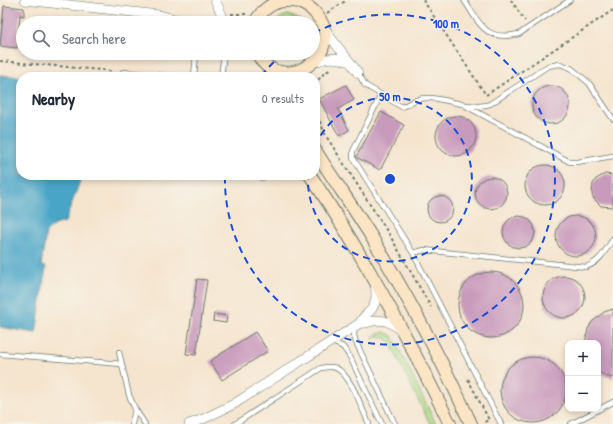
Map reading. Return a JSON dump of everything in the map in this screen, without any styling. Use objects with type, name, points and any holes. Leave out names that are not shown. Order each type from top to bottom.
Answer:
[{"type":"main road","points":[[258,16],[271,5],[286,1],[304,3],[318,16]]},
{"type":"main road","points":[[320,20],[324,30],[323,45],[320,53]]},
{"type":"main road","points":[[260,60],[266,72]]},
{"type":"main road","points":[[263,60],[276,70],[284,72]]},
{"type":"main road","points":[[291,72],[306,70],[314,60]]},
{"type":"main road","points":[[320,158],[400,284],[471,424]]},
{"type":"main road","points":[[313,180],[346,232],[405,334],[450,424]]},
{"type":"street","points":[[25,0],[159,16]]},
{"type":"street","points":[[215,0],[222,16]]},
{"type":"street","points":[[322,23],[331,38],[358,73]]},
{"type":"street","points":[[320,60],[338,58],[350,62]]},
{"type":"street","points":[[306,70],[320,60]]},
{"type":"street","points":[[358,325],[362,318],[372,309],[375,301],[376,293],[374,280]]},
{"type":"street","points":[[189,424],[201,420],[234,404],[358,325],[381,320],[389,322],[405,334]]},
{"type":"lane","points":[[464,0],[483,28],[500,36],[519,34],[570,0]]},
{"type":"lane","points":[[194,72],[195,60]]},
{"type":"lane","points":[[222,72],[223,60]]},
{"type":"lane","points":[[358,73],[365,85],[402,107],[417,99],[433,99],[480,106],[490,104],[548,66],[560,64],[571,68],[589,83],[613,119]]},
{"type":"lane","points":[[381,95],[353,151],[353,158],[413,254],[501,424]]},
{"type":"lane","points":[[463,104],[570,162],[613,156]]},
{"type":"lane","points":[[413,254],[424,250],[586,267],[597,262],[601,258],[613,239]]},
{"type":"lane","points":[[358,325],[354,334],[355,340],[395,424]]},
{"type":"lane","points":[[331,342],[343,347],[350,357],[382,424]]},
{"type":"lane","points":[[119,352],[129,395],[135,409],[145,424]]},
{"type":"lane","points":[[0,354],[122,364]]},
{"type":"lane","points":[[235,424],[321,368],[328,367],[336,368],[343,373],[369,424]]},
{"type":"lane","points":[[571,424],[613,402]]},
{"type":"lane","points":[[132,424],[135,409]]},
{"type":"path","points":[[423,0],[486,95],[613,10]]},
{"type":"path","points":[[511,0],[529,27]]},
{"type":"path","points":[[239,16],[249,14],[258,16]]},
{"type":"path","points":[[0,61],[112,71]]},
{"type":"path","points":[[320,77],[326,71],[350,62]]},
{"type":"path","points":[[320,122],[326,136],[389,234],[433,311]]},
{"type":"path","points":[[465,372],[489,420],[480,424]]},
{"type":"green space","points":[[384,332],[392,336],[395,341],[436,424],[430,424],[389,341],[381,337],[373,339],[375,335]]},
{"type":"water","points":[[0,75],[16,77],[16,180],[80,180],[65,222],[54,225],[46,232],[41,266],[46,267],[36,333],[0,327]]},
{"type":"building","points":[[4,6],[24,8],[24,16],[16,16],[16,48],[0,46]]},
{"type":"building","points":[[346,85],[354,100],[338,109],[349,130],[339,136],[320,98]]},
{"type":"building","points":[[547,86],[555,86],[565,91],[569,98],[569,112],[565,119],[555,124],[547,124],[537,119],[535,116],[532,109],[532,101],[537,91],[540,89]]},
{"type":"building","points":[[381,112],[404,125],[380,170],[356,157]]},
{"type":"building","points":[[456,116],[464,118],[470,122],[474,128],[476,136],[474,144],[470,150],[464,154],[456,156],[448,154],[442,150],[438,144],[436,136],[438,128],[442,122],[448,118]]},
{"type":"building","points":[[545,165],[553,167],[559,171],[563,177],[565,185],[563,193],[559,199],[553,203],[545,205],[537,203],[531,199],[527,193],[525,185],[527,177],[531,171],[537,167]]},
{"type":"building","points":[[605,174],[613,175],[613,207],[601,206],[594,199],[592,194],[593,184],[596,179]]},
{"type":"building","points":[[488,177],[494,177],[503,181],[507,193],[503,205],[494,209],[488,209],[479,205],[475,196],[475,190],[479,181]]},
{"type":"building","points":[[440,196],[449,200],[453,209],[449,218],[440,222],[431,218],[427,209],[431,200]]},
{"type":"building","points":[[519,216],[525,217],[532,223],[535,232],[534,238],[528,245],[519,248],[513,247],[506,241],[503,232],[504,226],[510,219]]},
{"type":"building","points":[[580,216],[587,219],[593,225],[596,236],[595,244],[587,253],[580,256],[572,256],[565,253],[557,244],[556,232],[559,225],[568,217]]},
{"type":"building","points":[[491,272],[504,274],[514,282],[522,292],[524,305],[522,318],[514,328],[504,336],[491,338],[478,336],[468,328],[460,318],[458,305],[460,292],[468,282],[478,274]]},
{"type":"building","points":[[564,276],[579,282],[585,297],[579,312],[564,318],[549,312],[543,297],[549,282]]},
{"type":"building","points":[[197,279],[207,280],[196,355],[186,354]]},
{"type":"building","points":[[613,309],[613,378],[601,373],[601,340],[586,340],[588,329],[592,322],[604,312]]},
{"type":"building","points":[[214,314],[227,316],[226,323],[213,321]]},
{"type":"building","points":[[255,332],[268,351],[222,380],[210,361]]},
{"type":"building","points":[[533,357],[546,359],[561,372],[564,377],[564,403],[551,418],[546,421],[533,423],[520,421],[505,408],[502,403],[500,390],[502,377],[515,362],[520,359]]}]
